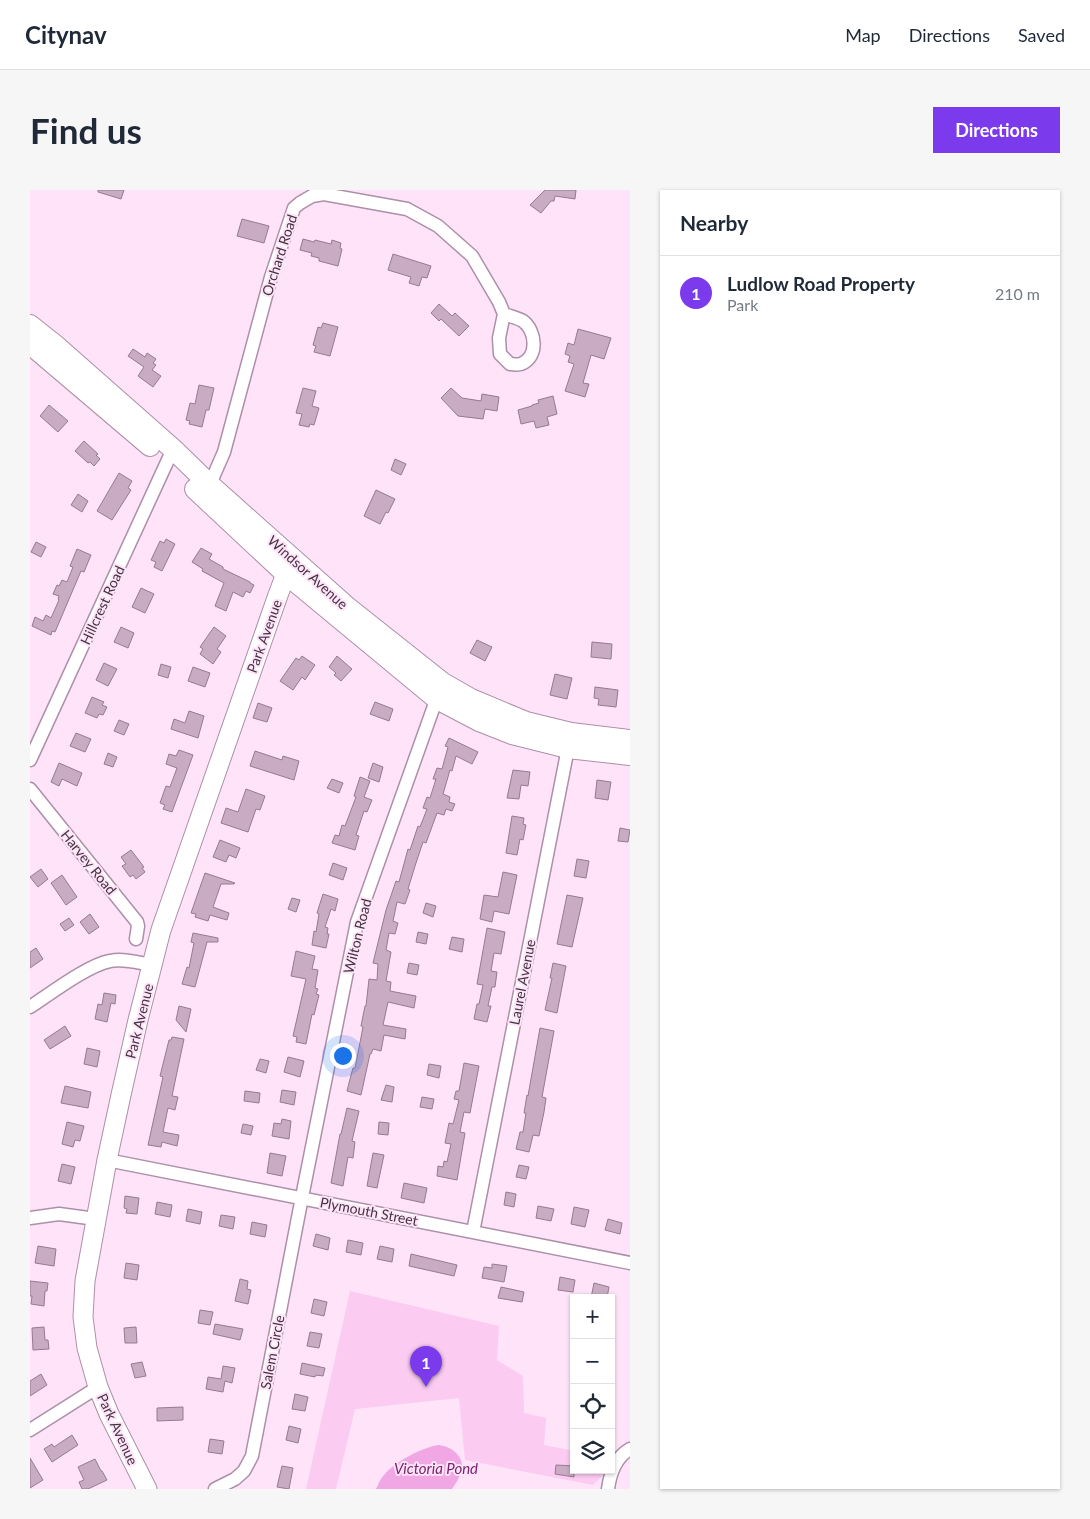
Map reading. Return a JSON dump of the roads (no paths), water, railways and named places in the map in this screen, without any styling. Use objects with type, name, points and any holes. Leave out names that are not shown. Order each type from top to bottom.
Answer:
[{"type":"main road","name":"Windsor Avenue","points":[[30,325],[54,344],[207,491],[290,567],[346,606],[440,691],[470,699],[569,741],[630,755]]},
{"type":"main road","name":"Windsor Avenue","points":[[30,344],[170,455]]},
{"type":"main road","name":"Park Avenue","points":[[147,1489],[109,1414],[98,1387],[88,1348],[84,1316],[85,1281],[96,1219],[136,1030],[161,930],[290,567]]},
{"type":"main road","name":"Windsor Avenue","points":[[569,741],[630,740]]},
{"type":"street","name":"Orchard Road","points":[[207,491],[224,452],[271,276],[294,208],[300,202],[312,196],[324,194],[406,209],[438,226],[472,256],[504,314]]},
{"type":"street","name":"Hillcrest Road","points":[[30,760],[170,455]]},
{"type":"street","name":"Wilton Road","points":[[302,1197],[358,922],[440,691]]},
{"type":"street","name":"Laurel Avenue","points":[[473,1232],[569,741]]},
{"type":"street","name":"Harvey Road","points":[[30,789],[137,922],[136,939]]},
{"type":"street","points":[[30,1007],[79,975],[109,961],[122,960],[152,965]]},
{"type":"street","name":"Plymouth Street","points":[[108,1160],[630,1262]]},
{"type":"street","name":"Salem Circle","points":[[215,1489],[235,1479],[244,1471],[252,1456],[302,1197]]},
{"type":"street","points":[[30,1218],[59,1214],[96,1219]]},
{"type":"street","points":[[30,1430],[98,1387]]},
{"type":"street","points":[[608,1489],[614,1468],[620,1458],[630,1449]]},
{"type":"water","name":"Victoria Pond","points":[[439,1445],[453,1450],[461,1460],[462,1470],[452,1489],[376,1489],[380,1480],[402,1460],[417,1452]]},
{"type":"place","name":"Ludlow Road Property","points":[[426,1387]]}]
